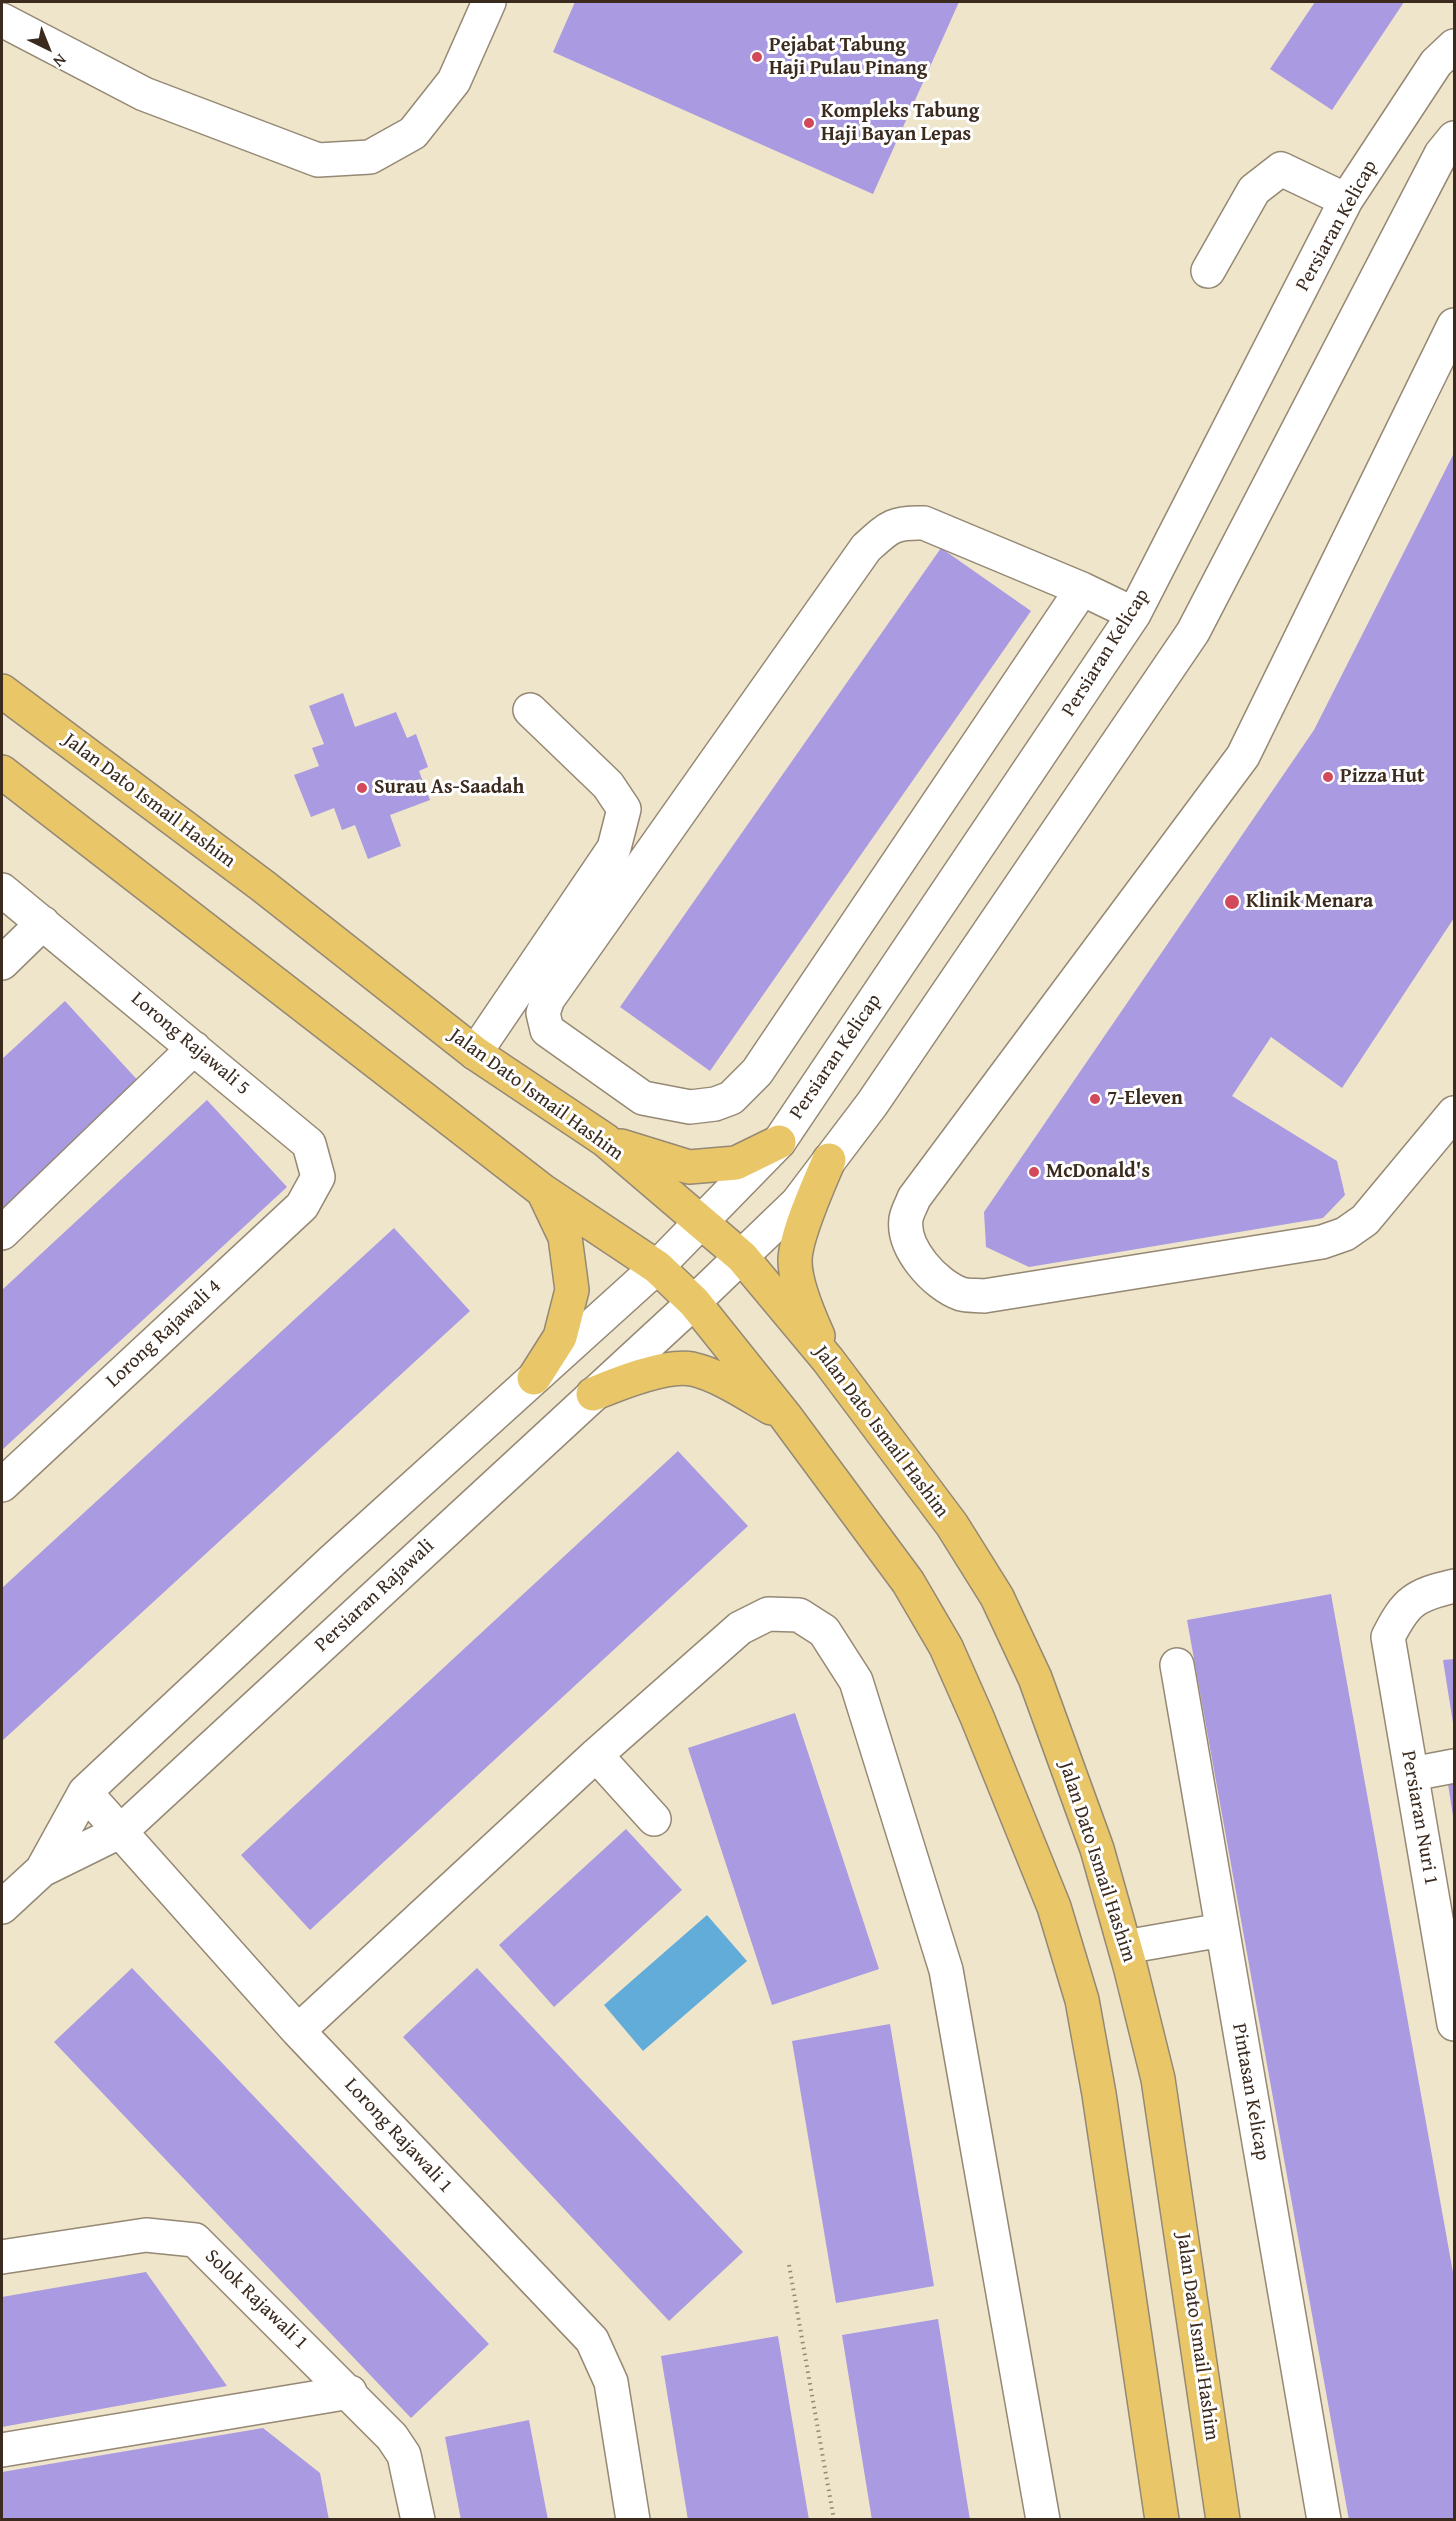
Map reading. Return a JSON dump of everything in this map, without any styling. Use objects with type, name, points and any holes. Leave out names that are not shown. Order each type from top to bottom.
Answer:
[{"type":"main road","name":"Jalan Dato Ismail Hashim","points":[[2,691],[263,886],[475,1053],[605,1140],[701,1225],[742,1257],[828,1360],[952,1525],[997,1597],[1035,1678],[1097,1849],[1125,1947],[1158,2079],[1223,2520]]},
{"type":"main road","points":[[2,772],[543,1191],[657,1268],[694,1302],[786,1417],[908,1582],[946,1647],[1054,1907],[1082,2000],[1099,2094],[1162,2520]]},
{"type":"main road","points":[[605,1140],[689,1167],[736,1163],[779,1142]]},
{"type":"main road","points":[[828,1360],[807,1311],[795,1261],[808,1209],[829,1160]]},
{"type":"main road","points":[[534,1378],[560,1337],[572,1290],[565,1237],[543,1191]]},
{"type":"main road","points":[[593,1394],[641,1374],[690,1369],[739,1390],[786,1417]]},
{"type":"street","points":[[2,20],[144,94],[318,160],[370,157],[413,133],[454,81],[489,2]]},
{"type":"street","name":"Persiaran Kelicap","points":[[657,1268],[779,1142],[1134,614],[1346,200],[1436,63],[1455,46]]},
{"type":"street","points":[[742,1257],[797,1203],[872,1104],[1193,632],[1441,154],[1455,138]]},
{"type":"street","points":[[1208,271],[1254,190],[1281,170],[1346,200]]},
{"type":"street","points":[[1455,325],[1243,756],[915,1198],[906,1219],[909,1241],[920,1260],[941,1282],[961,1294],[984,1296],[1322,1242],[1345,1234],[1365,1220],[1455,1113]]},
{"type":"street","points":[[1082,589],[757,1072],[731,1098],[715,1104],[690,1107],[643,1098],[547,1029],[543,1013],[548,999],[866,548],[889,527],[902,522],[924,523],[1082,589],[1134,614]]},
{"type":"street","points":[[475,1053],[614,848],[624,809],[608,784],[530,710]]},
{"type":"street","name":"Lorong Rajawali 5","points":[[2,890],[309,1144],[318,1177]]},
{"type":"street","points":[[2,963],[43,923]]},
{"type":"street","points":[[2,1233],[194,1048]]},
{"type":"street","name":"Lorong Rajawali 4","points":[[2,1485],[302,1206],[318,1177]]},
{"type":"street","name":"Persiaran Rajawali","points":[[2,1907],[42,1870],[121,1831],[742,1257]]},
{"type":"street","name":"Persiaran Rajawali","points":[[42,1870],[85,1792],[333,1560],[657,1268]]},
{"type":"street","name":"Persiaran Nuri 1","points":[[1455,1587],[1423,1593],[1400,1614],[1388,1637],[1412,1774],[1449,1957],[1455,2025]]},
{"type":"street","points":[[298,2031],[596,1755],[740,1628],[768,1614],[799,1615],[824,1631],[856,1681],[946,1970],[1043,2520]]},
{"type":"street","name":"Pintasan Kelicap","points":[[1177,1665],[1324,2520]]},
{"type":"street","points":[[596,1755],[654,1819]]},
{"type":"street","points":[[1412,1774],[1455,1766]]},
{"type":"street","name":"Lorong Rajawali 1","points":[[85,1792],[298,2031],[592,2340],[611,2382],[633,2520]]},
{"type":"street","points":[[1125,1947],[1222,1930]]},
{"type":"street","name":"Solok Rajawali 1","points":[[2,2257],[146,2235],[195,2240],[350,2392],[392,2437],[405,2455],[418,2520]]},
{"type":"street","points":[[2,2450],[350,2392]]},
{"type":"path","points":[[789,2265],[834,2520]]},
{"type":"water","points":[[707,1915],[747,1961],[643,2051],[604,2005]]},
{"type":"building","name":"Kompleks Tabung Haji Bayan Lepas","points":[[575,2],[959,2],[873,194],[553,52]]},
{"type":"building","points":[[1315,2],[1404,2],[1332,110],[1270,69]]},
{"type":"building","points":[[1454,453],[1454,918],[1342,1088],[1271,1037],[1232,1096],[1337,1161],[1345,1195],[1323,1218],[1029,1267],[986,1247],[984,1212],[1314,730]]},
{"type":"building","points":[[941,548],[1031,611],[710,1071],[620,1007]]},
{"type":"building","name":"Surau As-Saadah","points":[[343,693],[355,727],[396,712],[407,738],[416,734],[428,767],[419,771],[430,800],[390,815],[401,846],[368,859],[355,825],[342,830],[334,808],[311,817],[294,775],[319,766],[312,748],[324,744],[309,706]]},
{"type":"building","points":[[65,1001],[142,1085],[2,1214],[2,1059]]},
{"type":"building","points":[[207,1100],[287,1187],[2,1450],[2,1290]]},
{"type":"building","points":[[394,1228],[470,1311],[2,1741],[2,1588]]},
{"type":"building","points":[[678,1451],[748,1526],[310,1930],[241,1855]]},
{"type":"building","points":[[1331,1594],[1454,2278],[1454,2520],[1349,2520],[1187,1620]]},
{"type":"building","points":[[1454,1659],[1454,1723],[1453,1723],[1443,1660]]},
{"type":"building","points":[[795,1713],[879,1969],[772,2005],[688,1748]]},
{"type":"building","points":[[1454,1783],[1454,1816],[1453,1816],[1448,1784]]},
{"type":"building","points":[[626,1829],[682,1890],[554,2007],[499,1945]]},
{"type":"building","points":[[132,1968],[489,2344],[411,2418],[54,2042]]},
{"type":"building","points":[[477,1968],[743,2252],[669,2321],[403,2037]]},
{"type":"building","points":[[890,2024],[934,2286],[836,2303],[792,2041]]},
{"type":"building","points":[[146,2272],[227,2386],[2,2427],[2,2297]]},
{"type":"building","points":[[938,2319],[970,2520],[872,2520],[842,2335]]},
{"type":"building","points":[[778,2336],[809,2520],[688,2520],[661,2356]]},
{"type":"building","points":[[529,2420],[548,2520],[461,2520],[445,2437]]},
{"type":"building","points":[[263,2428],[320,2473],[329,2520],[2,2520],[2,2472]]},
{"type":"place","name":"Pejabat Tabung Haji Pulau Pinang","points":[[757,57]]},
{"type":"place","name":"Kompleks Tabung Haji Bayan Lepas","points":[[809,123]]},
{"type":"place","name":"Pizza Hut","points":[[1328,777]]},
{"type":"place","name":"Surau As-Saadah","points":[[362,788]]},
{"type":"place","name":"Klinik Menara","points":[[1232,902]]},
{"type":"place","name":"7-Eleven","points":[[1095,1099]]},
{"type":"place","name":"McDonald's","points":[[1034,1172]]}]
